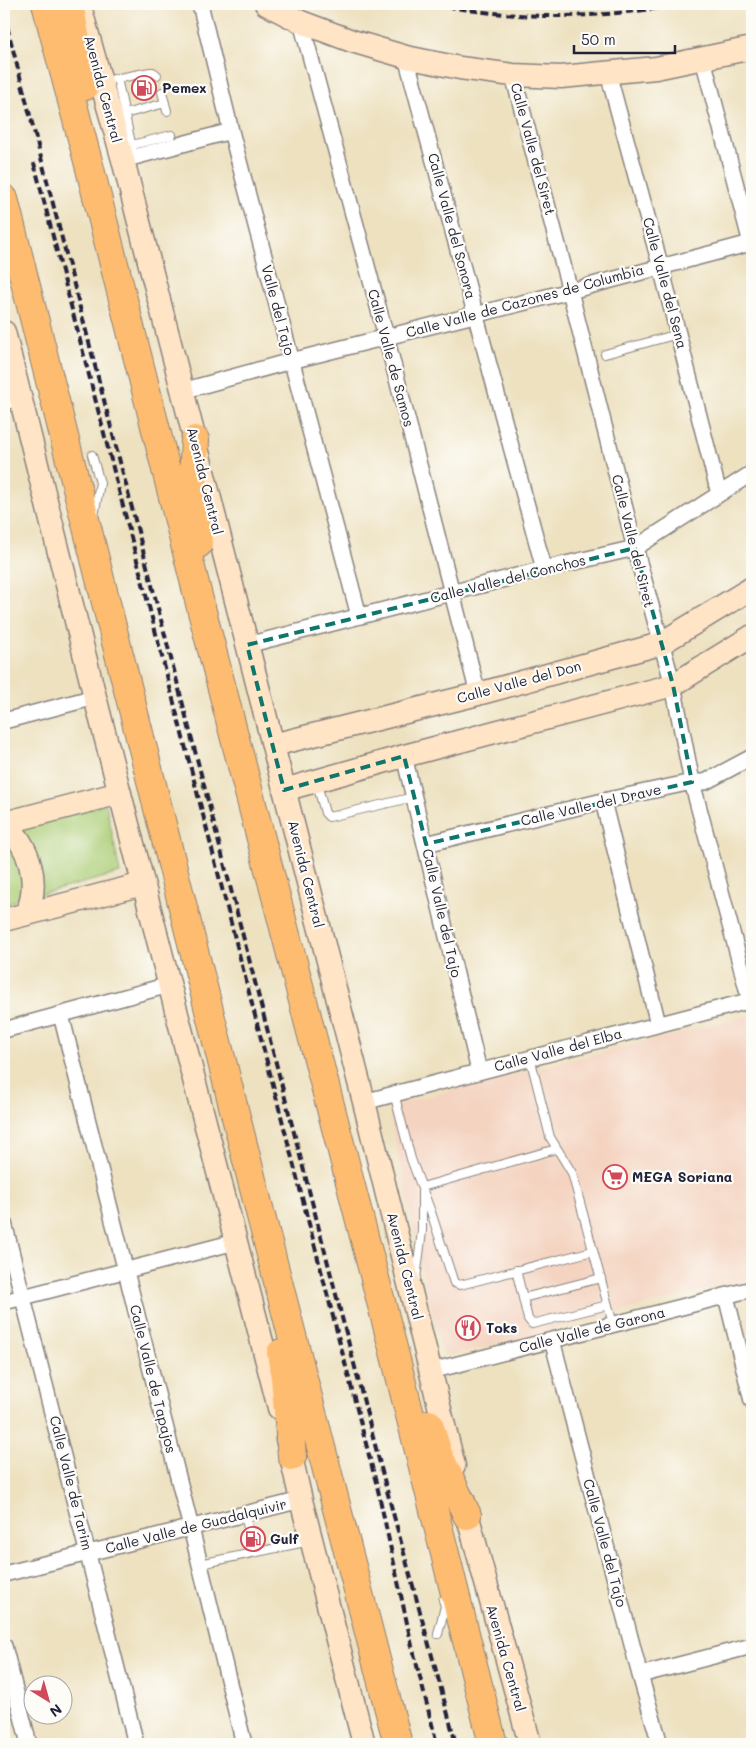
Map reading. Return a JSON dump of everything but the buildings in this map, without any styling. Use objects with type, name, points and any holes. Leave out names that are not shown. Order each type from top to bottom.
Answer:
[{"type":"highway","points":[[46,4],[393,1348],[441,1560],[493,1744]]},
{"type":"highway","points":[[69,4],[87,94],[89,165]]},
{"type":"highway","points":[[4,199],[261,1216],[398,1744]]},
{"type":"highway","points":[[195,440],[193,479],[198,534],[198,596]]},
{"type":"highway","points":[[261,1216],[267,1284],[285,1377],[292,1456]]},
{"type":"highway","points":[[393,1348],[422,1401],[438,1454],[467,1515]]},
{"type":"main road","name":"Avenida Central","points":[[79,4],[109,80],[182,391],[364,1102],[467,1515],[530,1744]]},
{"type":"main road","points":[[266,4],[301,22],[352,41],[406,57],[460,68],[513,75],[562,77],[656,68],[752,48]]},
{"type":"main road","points":[[4,332],[12,400],[120,793],[292,1456],[301,1500],[364,1744]]},
{"type":"main road","name":"Calle Valle del Don","points":[[272,745],[478,694],[660,644],[752,588]]},
{"type":"main road","points":[[284,790],[404,756],[673,685],[752,636]]},
{"type":"main road","points":[[4,823],[120,793]]},
{"type":"main road","points":[[4,823],[23,846],[31,866],[32,902],[27,914]]},
{"type":"main road","points":[[4,920],[143,884]]},
{"type":"street","name":"Valle del Tajo","points":[[200,4],[231,132],[359,616]]},
{"type":"street","name":"Calle Valle de Samos","points":[[301,22],[386,338],[478,694]]},
{"type":"street","name":"Calle Valle del Sonora","points":[[406,57],[544,569]]},
{"type":"street","points":[[703,59],[752,245]]},
{"type":"street","name":"Calle Valle del Sena","points":[[608,73],[719,494]]},
{"type":"street","name":"Calle Valle del Siret","points":[[513,75],[660,644],[673,685],[692,782],[752,1002]]},
{"type":"street","points":[[127,153],[173,140],[231,132]]},
{"type":"street","name":"Calle Valle de Cazones de Columbia","points":[[182,391],[660,266],[752,245]]},
{"type":"street","name":"Calle Valle del Conchos","points":[[247,645],[544,569],[635,548],[752,473]]},
{"type":"street","points":[[4,720],[95,698]]},
{"type":"street","name":"Calle Valle del Tajo","points":[[404,756],[479,1071]]},
{"type":"street","name":"Calle Valle del Drave","points":[[426,844],[603,801],[692,782],[705,782],[752,757]]},
{"type":"street","points":[[603,801],[658,1024]]},
{"type":"street","points":[[4,1030],[169,985]]},
{"type":"street","name":"Calle Valle del Elba","points":[[364,1102],[658,1024],[752,1002]]},
{"type":"street","name":"Calle Valle de Tapajos","points":[[60,1015],[244,1744]]},
{"type":"street","name":"Calle Valle de Tarim","points":[[4,1223],[89,1552],[136,1744]]},
{"type":"street","points":[[4,1302],[235,1242]]},
{"type":"street","name":"Calle Valle de Garona","points":[[431,1371],[752,1289]]},
{"type":"street","points":[[726,1296],[752,1401]]},
{"type":"street","name":"Calle Valle del Tajo","points":[[552,1340],[640,1675],[660,1744]]},
{"type":"street","name":"Calle Valle de Guadalquivir","points":[[4,1574],[301,1500]]},
{"type":"street","points":[[4,1646],[29,1744]]},
{"type":"street","points":[[640,1675],[752,1646]]},
{"type":"lane","points":[[109,80],[150,72],[157,75]]},
{"type":"lane","points":[[162,92],[167,111]]},
{"type":"lane","points":[[118,115],[165,103]]},
{"type":"lane","points":[[170,127],[173,140]]},
{"type":"lane","points":[[605,354],[678,334]]},
{"type":"lane","points":[[90,538],[100,483],[92,455]]},
{"type":"lane","points":[[316,780],[325,812],[329,817],[414,797]]},
{"type":"lane","points":[[530,1057],[548,1130],[556,1149],[572,1172],[613,1324]]},
{"type":"lane","points":[[394,1093],[412,1159],[454,1283],[460,1285],[593,1252]]},
{"type":"lane","points":[[422,1187],[556,1149]]},
{"type":"lane","points":[[413,1298],[422,1231],[422,1187]]},
{"type":"lane","points":[[516,1270],[528,1319],[535,1324],[608,1305]]},
{"type":"lane","points":[[523,1298],[601,1278]]},
{"type":"lane","points":[[245,1514],[249,1533]]},
{"type":"lane","points":[[200,1564],[253,1550],[312,1540]]},
{"type":"lane","points":[[438,1634],[445,1606],[440,1589]]},
{"type":"highlighted area","points":[[635,548],[673,685],[692,782],[426,844],[404,756],[284,790],[247,645]]},
{"type":"shaded area","points":[[748,1016],[752,1034],[752,1278],[451,1356],[443,1353],[425,1285],[389,1111],[394,1105]]},
{"type":"green space","points":[[106,804],[120,873],[4,904],[4,831]]},
{"type":"railway","points":[[435,4],[496,13],[558,16],[620,13],[682,4]]},
{"type":"railway","points":[[4,15],[386,1487],[456,1744]]},
{"type":"railway","points":[[34,163],[378,1490],[412,1646],[437,1744]]},
{"type":"place","name":"Pemex","points":[[144,88]]},
{"type":"place","name":"MEGA Soriana","points":[[615,1177]]},
{"type":"place","name":"Toks","points":[[468,1328]]},
{"type":"place","name":"Gulf","points":[[253,1539]]}]
